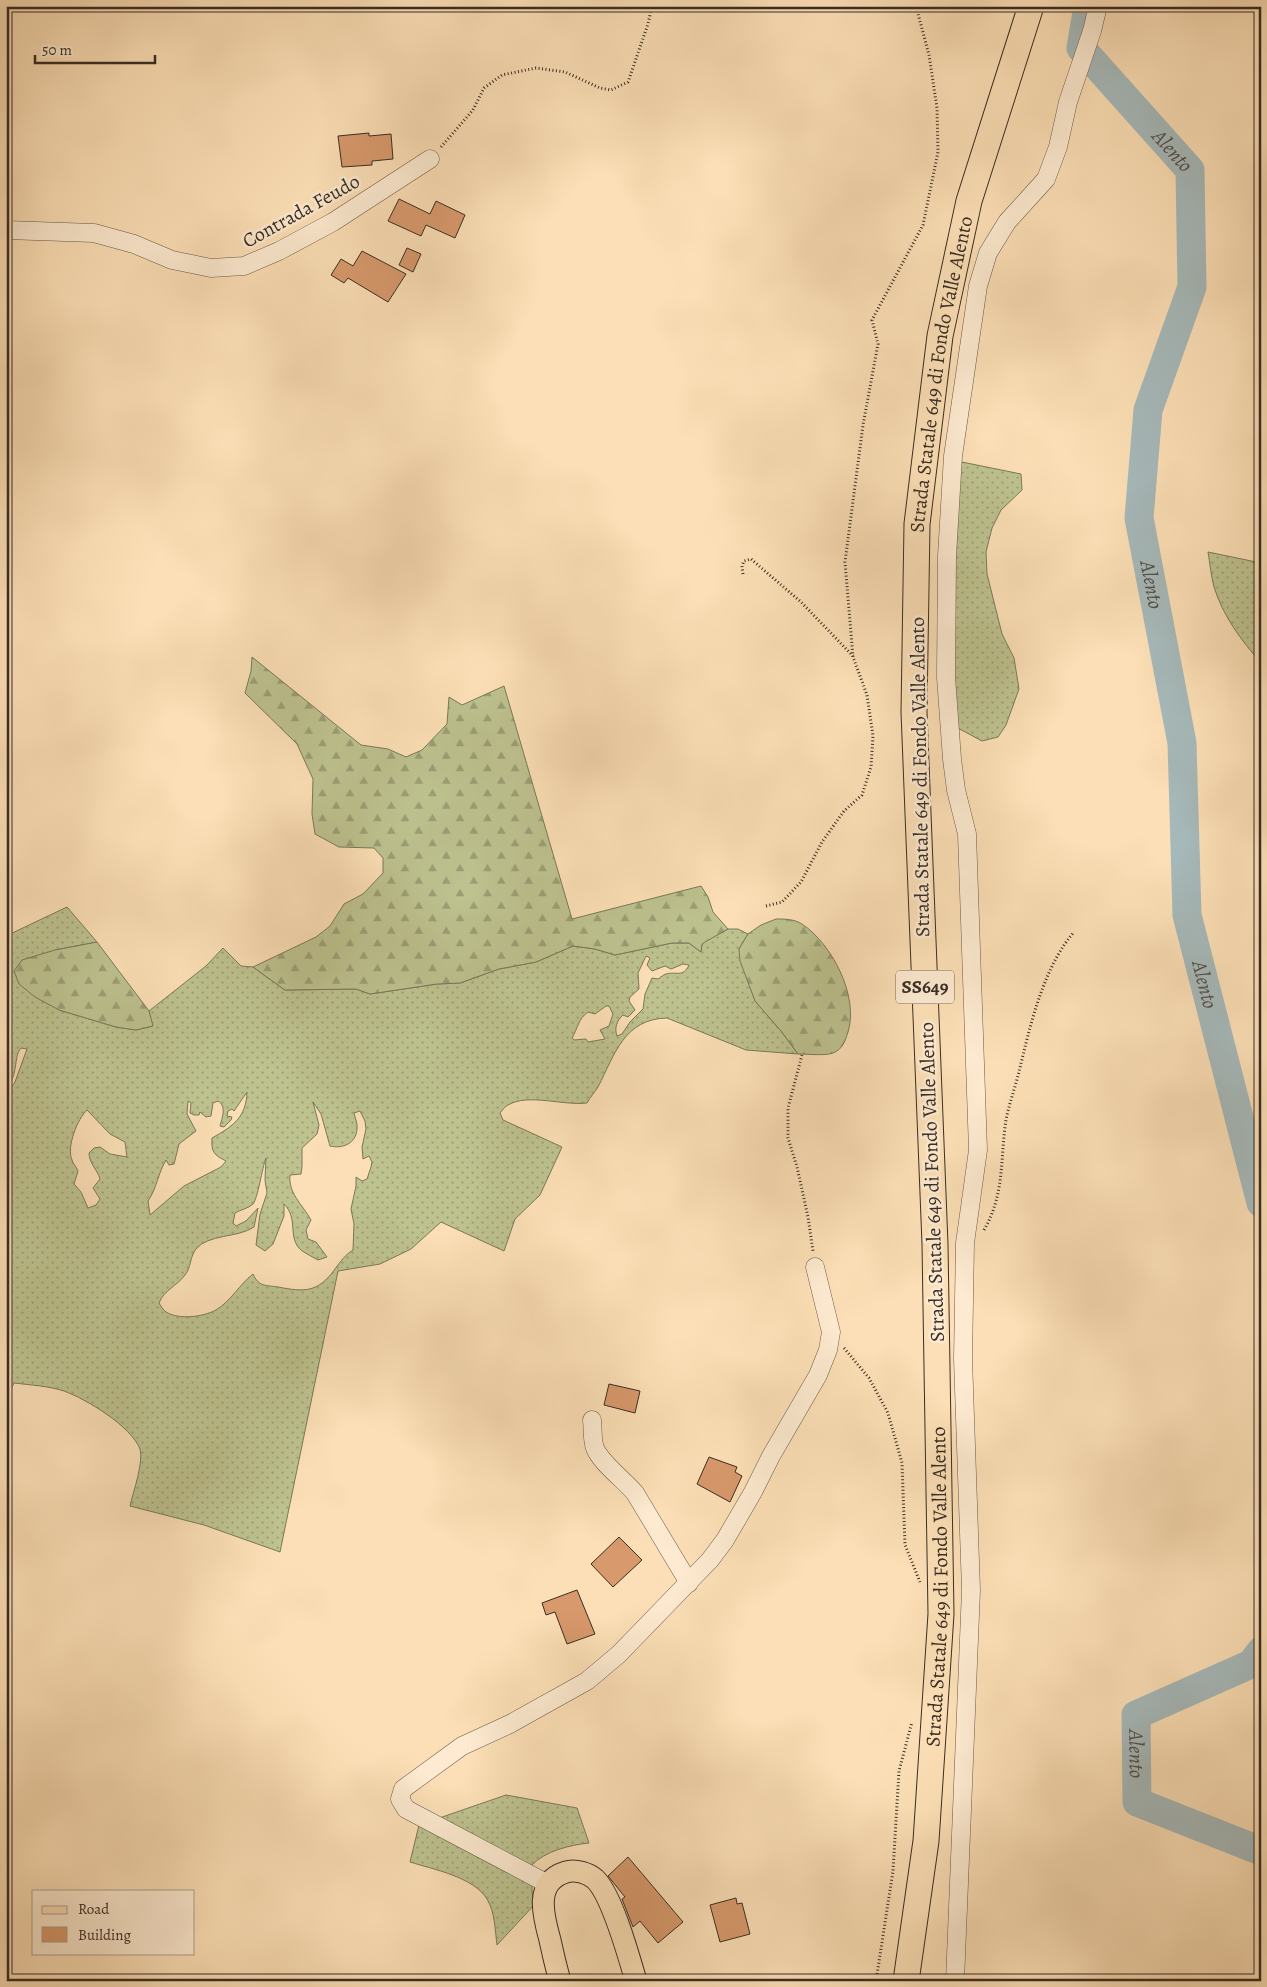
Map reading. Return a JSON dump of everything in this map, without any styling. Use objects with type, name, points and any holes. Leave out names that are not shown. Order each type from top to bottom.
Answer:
[{"type":"highway","name":"Strada Statale 649 di Fondo Valle Alento","points":[[906,1981],[926,1842],[941,1614],[935,1244],[914,712],[917,524],[940,336],[967,210],[1031,6]]},
{"type":"main road","points":[[560,1981],[544,1916],[544,1894],[548,1884],[554,1878],[573,1871],[587,1874],[595,1879],[603,1890],[620,1928],[636,1981]]},
{"type":"street","points":[[955,1981],[971,1590],[963,1359],[965,1243],[978,1150],[967,834],[956,790],[946,677],[947,556],[953,456],[978,286],[988,253],[1007,222],[1046,179],[1058,147],[1068,102],[1092,31],[1098,6]]},
{"type":"street","name":"Contrada Feudo","points":[[6,230],[94,233],[134,244],[172,260],[211,268],[244,266],[280,251],[333,222],[430,159]]},
{"type":"street","points":[[548,1884],[406,1810],[400,1799],[403,1789],[462,1746],[510,1724],[587,1681],[618,1654],[710,1560],[725,1540],[753,1492],[771,1456],[818,1375],[828,1350],[831,1332],[815,1267]]},
{"type":"street","points":[[592,1420],[594,1447],[601,1459],[636,1494],[689,1583]]},
{"type":"path","points":[[430,159],[473,110],[484,88],[502,75],[536,68],[565,72],[611,90],[628,82],[648,24],[652,6]]},
{"type":"path","points":[[766,906],[782,902],[792,894],[801,882],[822,842],[844,811],[862,794],[871,767],[873,736],[867,696],[853,657],[845,562],[863,425],[878,344],[872,320],[923,225],[938,152],[937,108],[928,55],[916,6]]},
{"type":"path","points":[[743,574],[742,566],[744,561],[751,559],[801,602],[853,657]]},
{"type":"path","points":[[965,1260],[992,1216],[1002,1179],[1006,1120],[1026,1042],[1048,974],[1066,941],[1074,932]]},
{"type":"path","points":[[802,1055],[788,1108],[788,1138],[797,1167],[806,1209],[815,1267]]},
{"type":"path","points":[[831,1332],[869,1378],[888,1412],[902,1463],[905,1545],[924,1590]]},
{"type":"path","points":[[876,1981],[893,1872],[899,1771],[913,1720]]},
{"type":"green space","points":[[957,461],[1021,474],[1022,490],[1001,510],[992,528],[986,552],[987,574],[1002,634],[1014,658],[1019,689],[1006,725],[998,737],[982,741],[956,727],[950,605]]},
{"type":"green space","points":[[1208,552],[1261,563],[1261,663],[1240,636],[1222,608],[1214,587]]},
{"type":"green space","points":[[252,657],[361,745],[388,749],[406,757],[422,750],[447,724],[449,697],[462,705],[504,686],[572,919],[701,886],[708,897],[713,912],[728,929],[702,944],[701,952],[689,943],[672,943],[615,955],[595,949],[573,946],[536,962],[499,969],[460,983],[437,984],[370,994],[356,989],[285,990],[253,967],[316,937],[330,926],[344,904],[363,894],[383,873],[383,858],[374,848],[339,847],[315,834],[312,814],[313,779],[297,744],[245,693],[251,671]]},
{"type":"green space","points":[[67,907],[97,942],[55,950],[59,1010],[116,1027],[136,1030],[152,1026],[149,1011],[206,966],[223,948],[241,966],[253,967],[285,990],[356,989],[370,994],[437,984],[460,983],[499,969],[536,962],[573,946],[595,949],[615,955],[672,943],[689,943],[701,952],[702,944],[705,941],[728,929],[738,929],[748,934],[739,949],[755,1001],[798,1054],[746,1050],[667,1018],[652,1020],[640,1025],[623,1040],[598,1087],[587,1103],[526,1100],[506,1106],[500,1113],[503,1120],[562,1147],[540,1195],[515,1219],[504,1251],[441,1222],[411,1249],[380,1264],[338,1271],[280,1552],[204,1525],[130,1506],[141,1461],[140,1449],[135,1440],[118,1423],[84,1400],[58,1389],[14,1383],[6,1399],[6,1096],[15,1082],[27,1049],[21,1048],[17,1056],[13,1078],[6,1088],[6,936]],"holes":[[[646,956],[650,958],[647,965],[652,971],[665,966],[671,969],[683,964],[689,965],[682,973],[670,973],[658,979],[652,978],[645,994],[643,1009],[630,1022],[622,1034],[617,1036],[616,1027],[619,1019],[623,1015],[628,1017],[635,1010],[629,1001],[630,997],[639,989],[638,973]],[[606,1006],[609,1006],[613,1014],[609,1026],[600,1030],[605,1039],[588,1042],[586,1039],[574,1040],[572,1038],[582,1018],[588,1012],[595,1014]],[[247,1092],[241,1115],[232,1125],[212,1138],[214,1153],[226,1161],[221,1167],[184,1186],[150,1215],[148,1201],[166,1160],[169,1165],[174,1164],[179,1144],[196,1131],[187,1114],[188,1101],[191,1103],[190,1113],[199,1115],[200,1112],[206,1117],[211,1116],[213,1103],[218,1101],[221,1103],[223,1116],[220,1126],[224,1127],[232,1117],[227,1116],[228,1111],[232,1109],[234,1111]],[[313,1102],[321,1114],[330,1146],[344,1146],[354,1138],[357,1127],[354,1113],[360,1111],[365,1121],[366,1129],[362,1147],[363,1159],[369,1156],[372,1162],[367,1179],[362,1181],[356,1177],[351,1209],[354,1224],[353,1250],[343,1258],[323,1283],[310,1289],[295,1290],[266,1285],[260,1283],[253,1274],[216,1310],[198,1316],[184,1317],[165,1311],[159,1303],[161,1299],[185,1275],[196,1249],[201,1244],[254,1227],[258,1208],[246,1221],[236,1226],[233,1223],[235,1213],[253,1204],[255,1201],[266,1158],[265,1180],[267,1193],[260,1214],[256,1245],[265,1251],[273,1244],[284,1216],[284,1204],[291,1216],[295,1240],[301,1250],[318,1260],[327,1257],[316,1242],[308,1239],[306,1230],[311,1220],[293,1193],[290,1181],[290,1175],[301,1174],[302,1148],[317,1134],[319,1125]],[[87,1110],[110,1134],[125,1142],[127,1157],[110,1154],[100,1147],[94,1148],[89,1153],[90,1160],[100,1179],[93,1188],[100,1199],[96,1205],[88,1208],[81,1192],[74,1184],[78,1171],[72,1161],[71,1154],[74,1133],[80,1119]]]},
{"type":"green space","points":[[776,919],[796,921],[813,933],[833,957],[840,972],[850,1003],[850,1018],[845,1042],[833,1053],[821,1055],[798,1054],[755,1001],[740,961],[739,949],[748,934],[761,925]]},
{"type":"green space","points":[[97,942],[149,1011],[153,1026],[136,1030],[116,1027],[59,1010],[35,997],[19,984],[14,971],[22,960],[55,950]]},
{"type":"green space","points":[[506,1795],[577,1808],[589,1843],[574,1845],[551,1852],[532,1865],[534,1905],[497,1945],[492,1910],[481,1891],[463,1879],[410,1862],[419,1825]]},
{"type":"building","points":[[369,133],[369,136],[391,134],[393,159],[372,161],[372,165],[342,167],[338,136]]},
{"type":"building","points":[[399,199],[430,214],[436,201],[465,215],[455,238],[426,225],[421,236],[388,221]]},
{"type":"building","points":[[407,248],[421,254],[413,272],[399,265]]},
{"type":"building","points":[[362,251],[406,274],[388,302],[348,278],[344,283],[331,275],[341,259],[353,266]]},
{"type":"building","points":[[609,1384],[640,1391],[635,1413],[604,1405]]},
{"type":"building","points":[[709,1457],[737,1467],[735,1472],[742,1476],[730,1502],[697,1484]]},
{"type":"building","points":[[619,1537],[642,1560],[613,1587],[591,1564]]},
{"type":"building","points":[[577,1590],[595,1634],[567,1644],[555,1612],[546,1615],[542,1603]]},
{"type":"building","points":[[628,1857],[683,1922],[658,1943],[640,1921],[633,1927],[622,1899],[625,1897],[608,1876]]},
{"type":"building","points":[[736,1898],[737,1904],[742,1903],[750,1934],[720,1942],[710,1905]]},
{"type":"waterway","name":"Alento","points":[[1088,6],[1081,48],[1190,170],[1192,287],[1148,410],[1139,518],[1182,743],[1187,915],[1261,1203]]},
{"type":"waterway","name":"Alento","points":[[1261,1651],[1251,1664],[1136,1715],[1137,1802],[1261,1851]]}]
